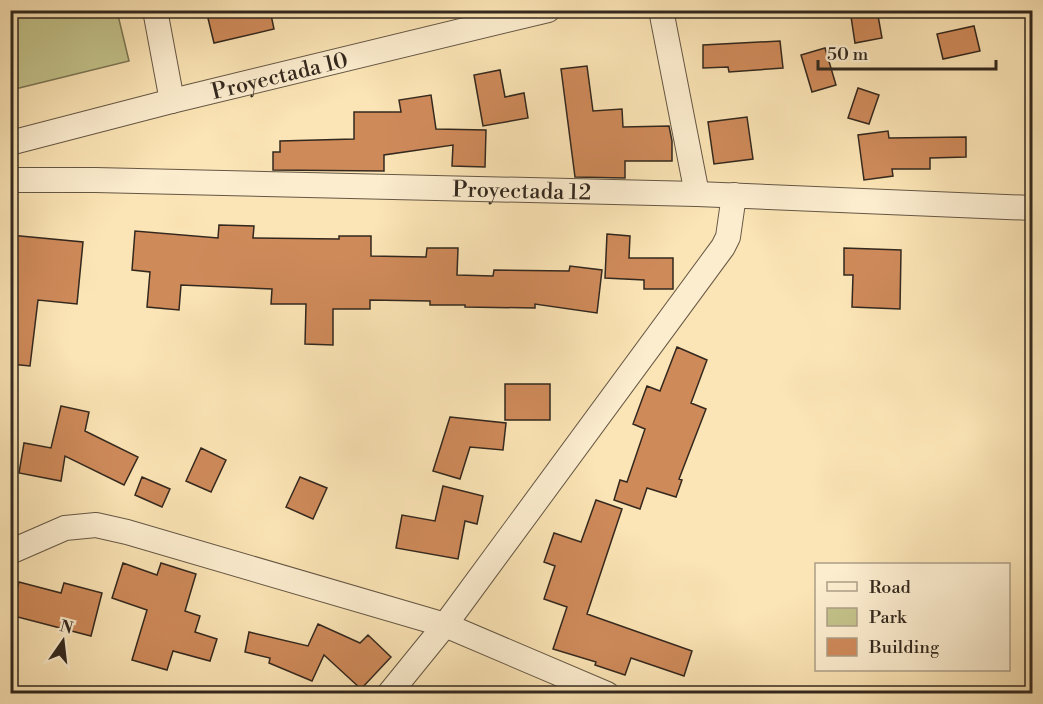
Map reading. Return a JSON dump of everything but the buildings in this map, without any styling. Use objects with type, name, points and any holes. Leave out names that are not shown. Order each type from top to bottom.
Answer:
[{"type":"street","points":[[155,10],[172,101]]},
{"type":"street","name":"Proyectada 10","points":[[10,143],[172,101],[548,10]]},
{"type":"street","points":[[661,10],[697,194]]},
{"type":"street","name":"Proyectada 12","points":[[10,180],[734,195],[1032,208]]},
{"type":"street","points":[[389,693],[445,625],[723,247],[728,237],[734,195]]},
{"type":"street","points":[[10,552],[65,528],[96,525],[127,532],[445,625],[607,693]]},
{"type":"green space","points":[[10,11],[117,11],[129,61],[11,90]]}]
